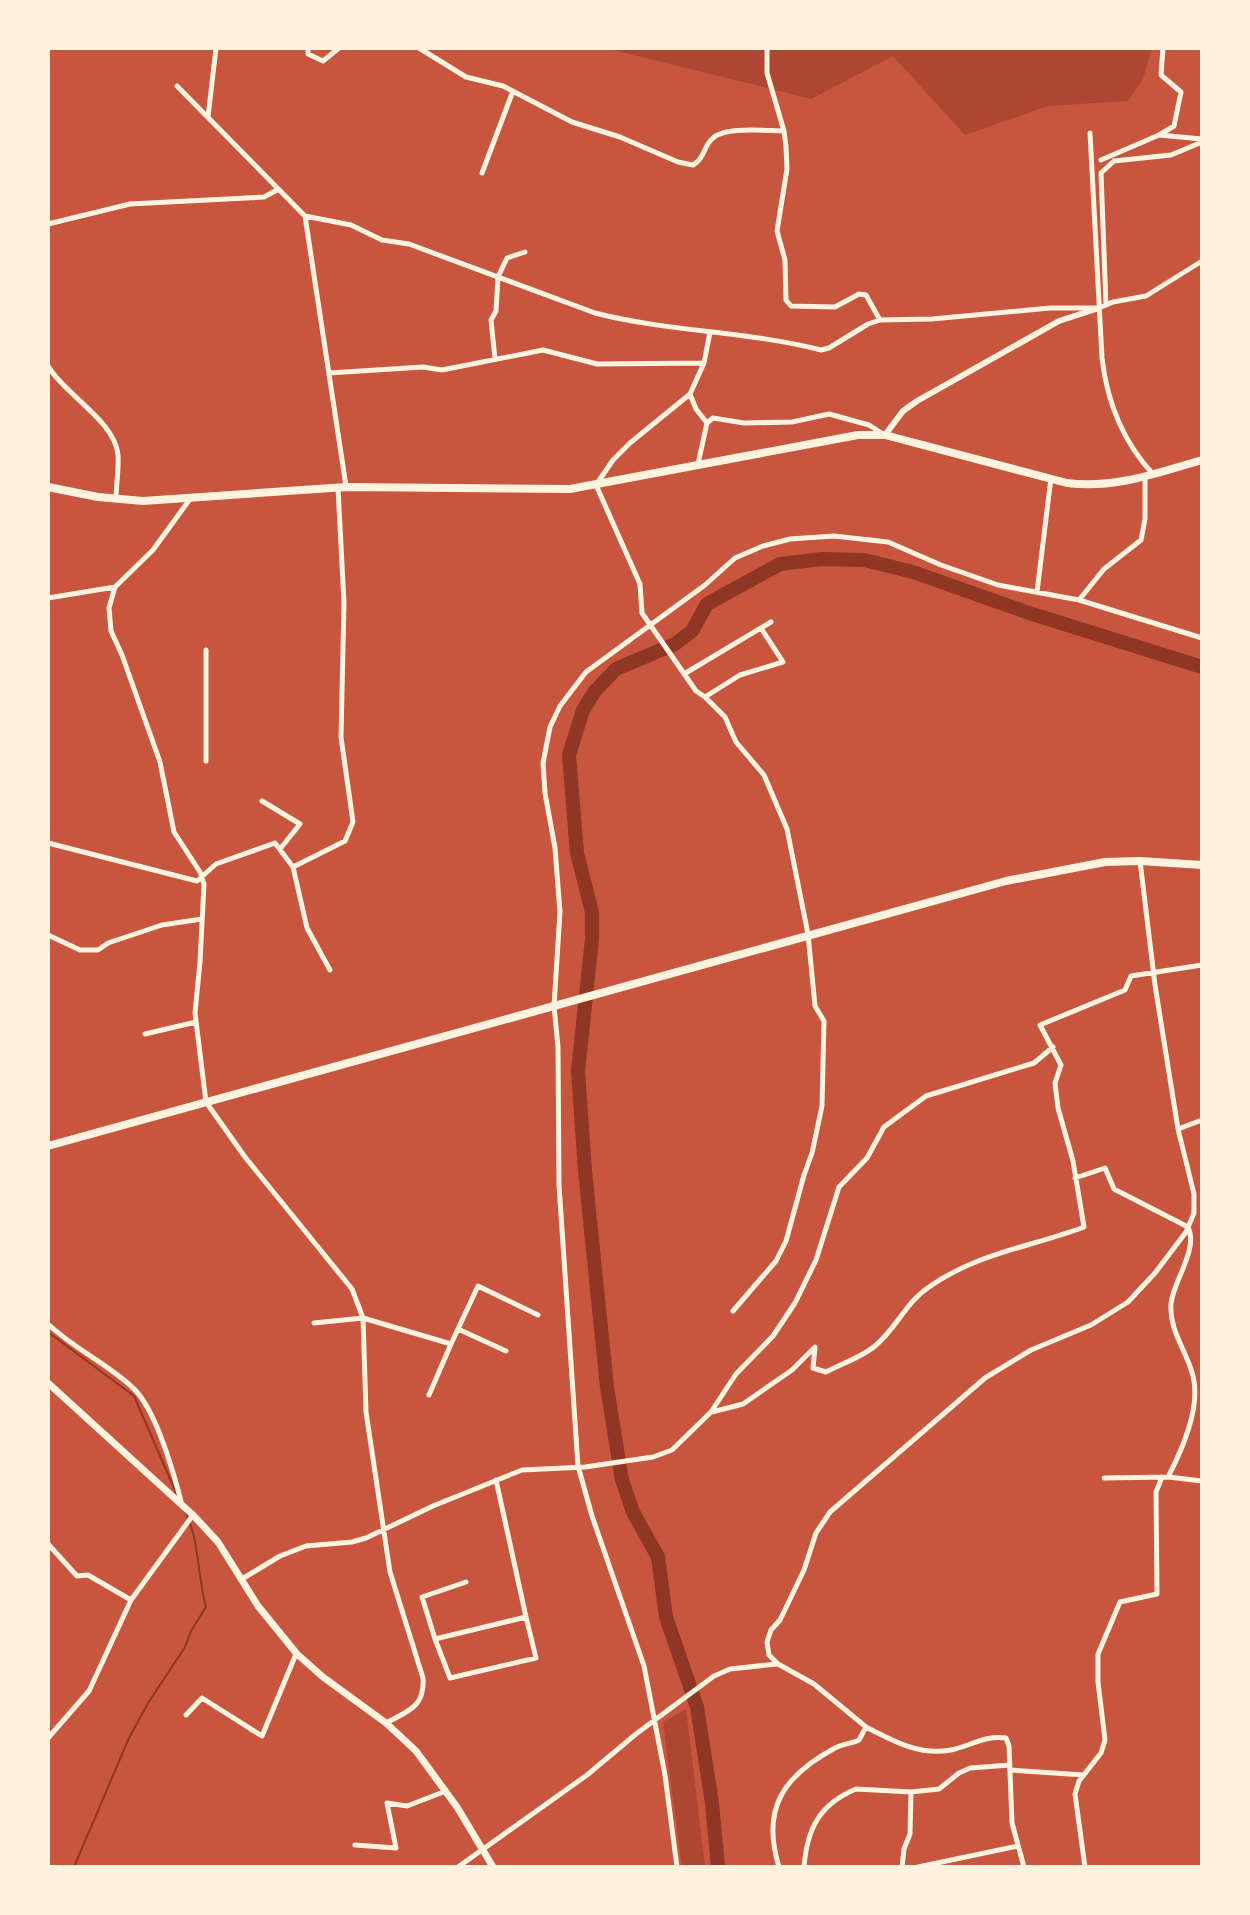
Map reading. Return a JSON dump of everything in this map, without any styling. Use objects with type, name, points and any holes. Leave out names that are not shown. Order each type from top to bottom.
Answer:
[{"type":"main road","points":[[48,487],[116,499],[190,499],[342,488],[536,490],[596,485],[831,438],[885,435],[1090,486],[1106,485],[1202,460]]},
{"type":"main road","points":[[48,1146],[808,934],[1037,874],[1105,862],[1202,865]]},
{"type":"main road","points":[[48,1383],[193,1515],[218,1542],[274,1629],[297,1654],[386,1723],[416,1751],[446,1791],[482,1848],[487,1863],[493,1867]]},
{"type":"street","points":[[208,118],[216,48]]},
{"type":"street","points":[[308,48],[308,54],[323,61],[339,48]]},
{"type":"street","points":[[419,48],[466,77],[503,86],[572,122],[620,137],[678,162],[693,165],[702,159],[711,139],[723,132],[784,131]]},
{"type":"street","points":[[767,48],[767,73],[784,131],[787,169],[777,231],[785,260],[786,300],[791,306],[835,307],[859,294],[866,295],[880,320]]},
{"type":"street","points":[[1101,160],[1174,126],[1181,97],[1178,88],[1161,75],[1163,48]]},
{"type":"street","points":[[177,86],[305,216],[351,225],[382,240],[409,244],[620,320],[767,337],[821,350],[880,320],[1102,307]]},
{"type":"street","points":[[482,173],[513,91]]},
{"type":"street","points":[[1079,600],[1104,569],[1141,540],[1149,475],[1133,453],[1106,389],[1090,133]]},
{"type":"street","points":[[1159,135],[1202,141]]},
{"type":"street","points":[[1102,307],[1101,173],[1114,161],[1171,155],[1202,141]]},
{"type":"street","points":[[48,224],[130,204],[264,197],[277,190]]},
{"type":"street","points":[[293,867],[345,841],[353,822],[341,737],[344,603],[342,488],[329,373],[305,216]]},
{"type":"street","points":[[495,359],[491,320],[496,311],[498,277],[507,258],[525,252]]},
{"type":"street","points":[[697,465],[707,423],[713,418],[744,423],[792,422],[829,414],[869,425],[885,435],[903,411],[917,401],[1059,321],[1146,296],[1202,261]]},
{"type":"street","points":[[710,332],[704,363],[690,394],[630,443],[613,460],[596,485],[640,584],[642,613],[648,625],[696,691],[725,717],[736,742],[764,775],[782,817],[808,934],[815,1006],[824,1021],[822,1106],[812,1153],[786,1241],[776,1261],[733,1311]]},
{"type":"street","points":[[329,373],[423,367],[442,370],[543,350],[597,364],[704,363]]},
{"type":"street","points":[[48,366],[107,430],[118,452],[116,499]]},
{"type":"street","points":[[690,394],[696,409],[707,423]]},
{"type":"street","points":[[1040,595],[1051,478]]},
{"type":"street","points":[[190,499],[153,550],[115,587],[109,608],[111,631],[160,762],[174,832],[202,878],[196,1022],[206,1102],[245,1157],[352,1289],[363,1318],[366,1412],[383,1530],[390,1572],[423,1678],[424,1692],[417,1704],[386,1723]]},
{"type":"street","points":[[677,1867],[665,1775],[644,1666],[592,1516],[581,1466],[559,1185],[556,1005],[560,912],[555,848],[544,778],[544,752],[550,727],[560,706],[586,672],[705,585],[735,558],[790,539],[834,536],[888,542],[998,585],[1079,600],[1202,638]]},
{"type":"street","points":[[48,598],[115,587]]},
{"type":"street","points":[[682,673],[771,622]]},
{"type":"street","points":[[705,697],[740,675],[783,662],[761,628]]},
{"type":"street","points":[[206,650],[206,761]]},
{"type":"street","points":[[262,801],[300,824],[280,849]]},
{"type":"street","points":[[48,843],[197,881],[216,864],[275,843],[293,867],[307,928],[330,970]]},
{"type":"street","points":[[1024,1867],[1012,1823],[1006,1738],[994,1736],[950,1750],[904,1747],[866,1727],[814,1684],[778,1664],[769,1655],[767,1642],[804,1570],[816,1533],[830,1512],[985,1378],[1031,1350],[1091,1325],[1128,1302],[1155,1273],[1188,1227],[1194,1213],[1194,1194],[1178,1129],[1153,971],[1140,861]]},
{"type":"street","points":[[48,935],[80,950],[98,950],[108,943],[162,925],[202,919]]},
{"type":"street","points":[[711,1412],[743,1404],[792,1370],[815,1347],[813,1368],[826,1372],[874,1347],[929,1287],[974,1262],[1012,1247],[1084,1227],[1073,1161],[1058,1108],[1055,1083],[1061,1065],[1040,1025],[1125,990],[1131,976],[1202,965]]},
{"type":"street","points":[[145,1034],[196,1022]]},
{"type":"street","points":[[242,1579],[280,1556],[306,1546],[352,1542],[522,1470],[653,1457],[672,1450],[711,1412],[736,1374],[773,1336],[795,1303],[816,1260],[839,1187],[867,1158],[884,1127],[926,1096],[1034,1063],[1053,1047]]},
{"type":"street","points":[[1178,1129],[1202,1120]]},
{"type":"street","points":[[1075,1178],[1105,1168],[1114,1189],[1188,1227],[1192,1234],[1174,1286],[1171,1306],[1174,1329],[1194,1377],[1192,1416],[1181,1451],[1156,1492],[1157,1594],[1120,1602],[1098,1654],[1105,1740],[1101,1753],[1079,1781],[1075,1794],[1085,1867]]},
{"type":"street","points":[[429,1395],[478,1286],[538,1315]]},
{"type":"street","points":[[314,1323],[363,1318],[451,1344]]},
{"type":"street","points":[[48,1324],[134,1388],[145,1405],[170,1462],[182,1505]]},
{"type":"street","points":[[458,1329],[506,1351]]},
{"type":"street","points":[[1104,1478],[1165,1477],[1202,1481]]},
{"type":"street","points":[[466,1582],[422,1597],[450,1678],[536,1658],[496,1480]]},
{"type":"street","points":[[48,1738],[89,1691],[131,1600],[193,1515]]},
{"type":"street","points":[[48,1544],[77,1576],[88,1575],[131,1600]]},
{"type":"street","points":[[435,1639],[526,1617]]},
{"type":"street","points":[[186,1715],[202,1698],[262,1736],[297,1654]]},
{"type":"street","points":[[458,1867],[587,1775],[714,1676],[730,1669],[778,1664]]},
{"type":"street","points":[[779,1867],[772,1831],[780,1794],[786,1785],[837,1746],[859,1740],[866,1727]]},
{"type":"street","points":[[804,1867],[806,1843],[824,1807],[856,1789],[911,1792],[939,1789],[970,1768],[1010,1768],[1084,1775]]},
{"type":"street","points":[[355,1845],[396,1848],[387,1803],[407,1806],[446,1791]]},
{"type":"street","points":[[902,1867],[910,1834],[911,1792]]},
{"type":"street","points":[[918,1867],[1018,1846]]},
{"type":"shaded area","points":[[605,48],[1152,48],[1143,79],[1128,101],[1048,106],[965,135],[893,56],[811,99]]},
{"type":"shaded area","points":[[686,1709],[705,1867],[682,1867],[663,1722]]},
{"type":"waterway","points":[[718,1867],[697,1707],[666,1617],[658,1557],[633,1512],[622,1480],[607,1387],[578,1071],[592,912],[577,853],[569,755],[583,710],[595,691],[616,669],[675,644],[692,631],[707,604],[780,564],[822,559],[864,560],[913,572],[1029,613],[1202,667]]},
{"type":"waterway","points":[[48,1332],[134,1396],[177,1495]]},
{"type":"waterway","points":[[74,1867],[129,1738],[206,1607],[193,1535],[185,1511]]}]
